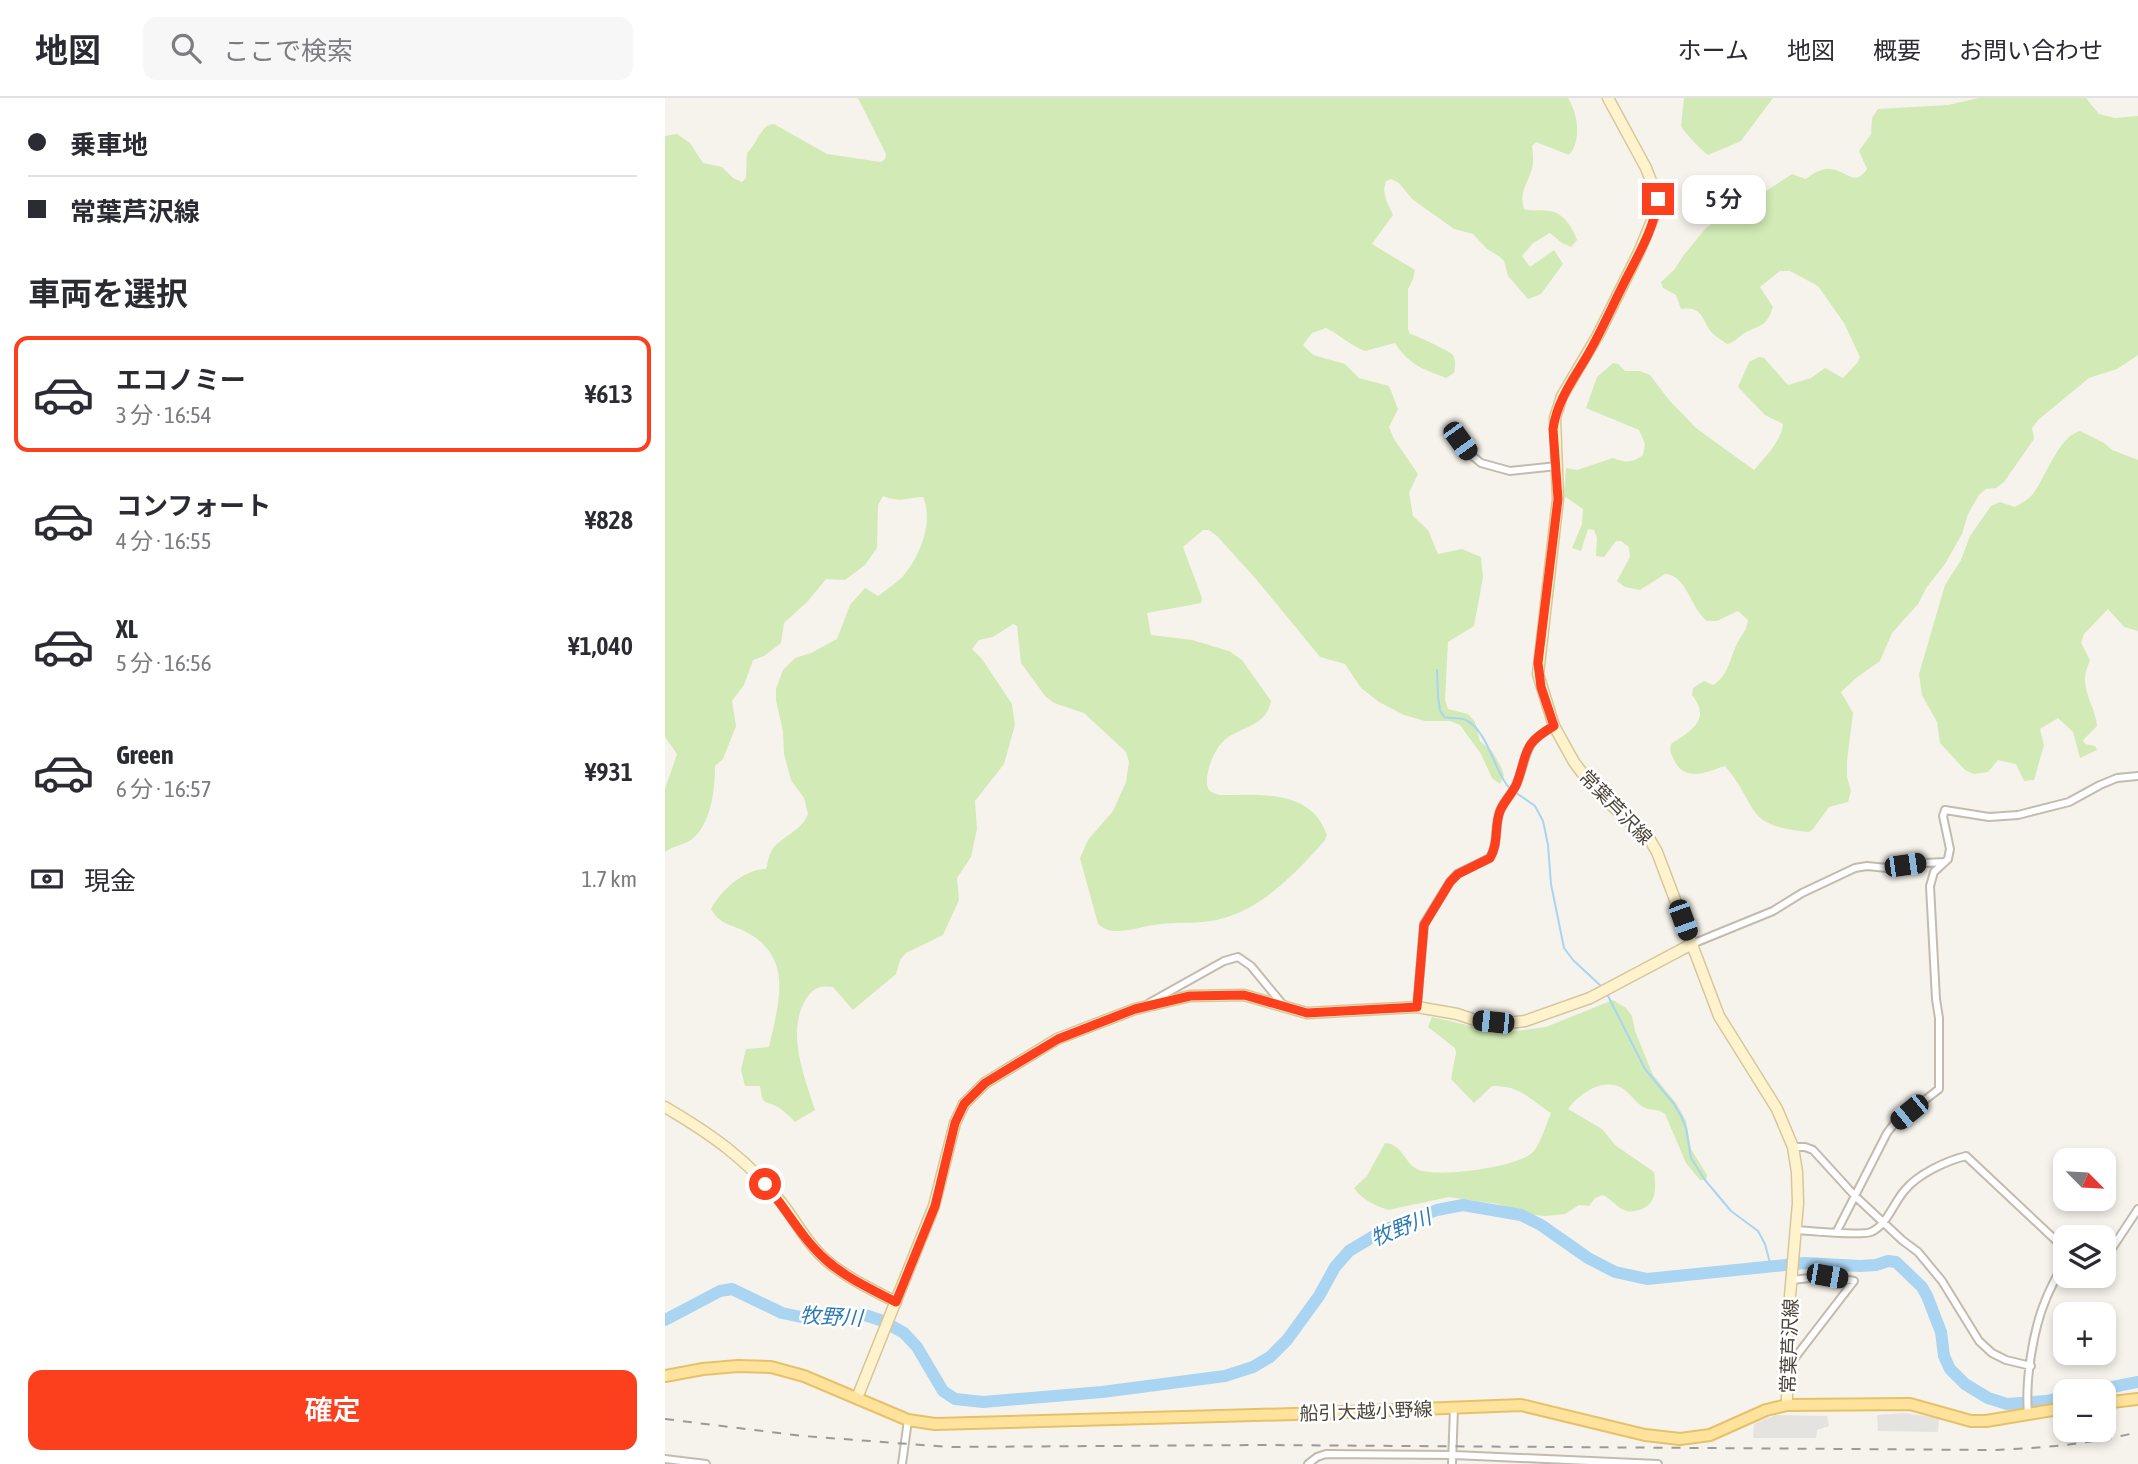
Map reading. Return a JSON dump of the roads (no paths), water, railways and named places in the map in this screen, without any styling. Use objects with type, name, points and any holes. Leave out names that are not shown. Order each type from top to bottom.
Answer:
[{"type":"main road","name":"常葉芦沢線","points":[[1608,98],[1646,168],[1658,199],[1647,236],[1598,335],[1558,406],[1553,429],[1557,466],[1557,510],[1538,663],[1541,687],[1554,726],[1584,778],[1652,841],[1719,1016],[1777,1109],[1793,1147],[1798,1188],[1787,1405]]},
{"type":"main road","points":[[857,1398],[935,1206],[955,1123],[964,1104],[985,1083],[1058,1039],[1142,1007],[1190,996],[1244,995],[1307,1013],[1417,1007],[1478,1020],[1507,1023],[1525,1021],[1590,998],[1692,944]]},
{"type":"main road","points":[[665,1107],[718,1139],[740,1158],[781,1202],[810,1244],[827,1262],[894,1307]]},
{"type":"main road","name":"船引大越小野線","points":[[665,1376],[738,1366],[771,1367],[804,1376],[908,1420],[935,1424],[1521,1405],[1644,1436],[1680,1439],[1710,1435],[1766,1410],[1787,1405],[1910,1404],[1971,1421],[2028,1410],[2053,1409]]},
{"type":"main road","points":[[2116,1402],[2138,1399]]},
{"type":"street","points":[[1452,429],[1469,453],[1481,463],[1510,471],[1557,466]]},
{"type":"street","points":[[1417,1007],[1424,925],[1450,882],[1458,874],[1490,858],[1497,839],[1499,813],[1516,784],[1527,750],[1538,736],[1554,726]]},
{"type":"street","points":[[1837,1231],[1887,1133],[1894,1124],[1939,1088],[1939,1018],[1930,886],[1934,872],[1948,859],[1950,849],[1943,816],[1945,810],[1989,817],[2018,815],[2069,802],[2117,778],[2138,776]]},
{"type":"street","points":[[1692,944],[1773,911],[1802,893],[1855,869],[1945,862]]},
{"type":"street","points":[[1142,1007],[1224,961],[1238,957],[1251,966],[1284,1006]]},
{"type":"street","points":[[1793,1147],[1813,1150],[1855,1196],[1902,1240],[1919,1252],[1991,1353],[2031,1366]]},
{"type":"street","points":[[1796,1230],[1837,1231],[1860,1235],[1873,1232],[1912,1182],[1966,1156],[2053,1238]]},
{"type":"street","points":[[2116,1242],[2138,1209]]},
{"type":"street","points":[[1787,1368],[1854,1281],[1827,1276],[1792,1280]]},
{"type":"street","points":[[2028,1410],[2031,1366],[2045,1301],[2053,1284]]},
{"type":"street","points":[[1452,1464],[1454,1408]]},
{"type":"street","points":[[902,1464],[908,1420]]},
{"type":"street","points":[[1308,1464],[1326,1454],[1454,1455],[1658,1464]]},
{"type":"street","points":[[665,1459],[706,1464]]},
{"type":"waterway","points":[[1437,670],[1438,697],[1444,717],[1463,719],[1474,726],[1510,789]]},
{"type":"waterway","points":[[1515,792],[1535,806],[1543,821],[1551,884],[1564,948],[1602,987]]},
{"type":"waterway","points":[[1607,994],[1645,1069],[1681,1116],[1691,1158],[1731,1211],[1758,1231],[1765,1244],[1771,1267]]},
{"type":"waterway","name":"牧野川","points":[[665,1320],[720,1291],[732,1289],[782,1313],[806,1318],[862,1314],[883,1321],[904,1333],[917,1347],[943,1391],[955,1399],[983,1402],[1102,1392],[1225,1376],[1253,1367],[1270,1357],[1287,1340],[1319,1296],[1335,1267],[1349,1251],[1384,1230],[1437,1210],[1463,1205],[1521,1215],[1615,1272],[1647,1279],[1805,1263],[1860,1266],[1896,1262],[1922,1287],[1941,1332],[1944,1356],[1950,1369],[1965,1384],[1988,1398],[2007,1404],[2053,1400]]},
{"type":"waterway","name":"牧野川","points":[[2116,1386],[2138,1382]]},
{"type":"railway","points":[[665,1419],[803,1436],[949,1447],[1262,1445],[1995,1450],[2067,1445],[2138,1432]]}]
